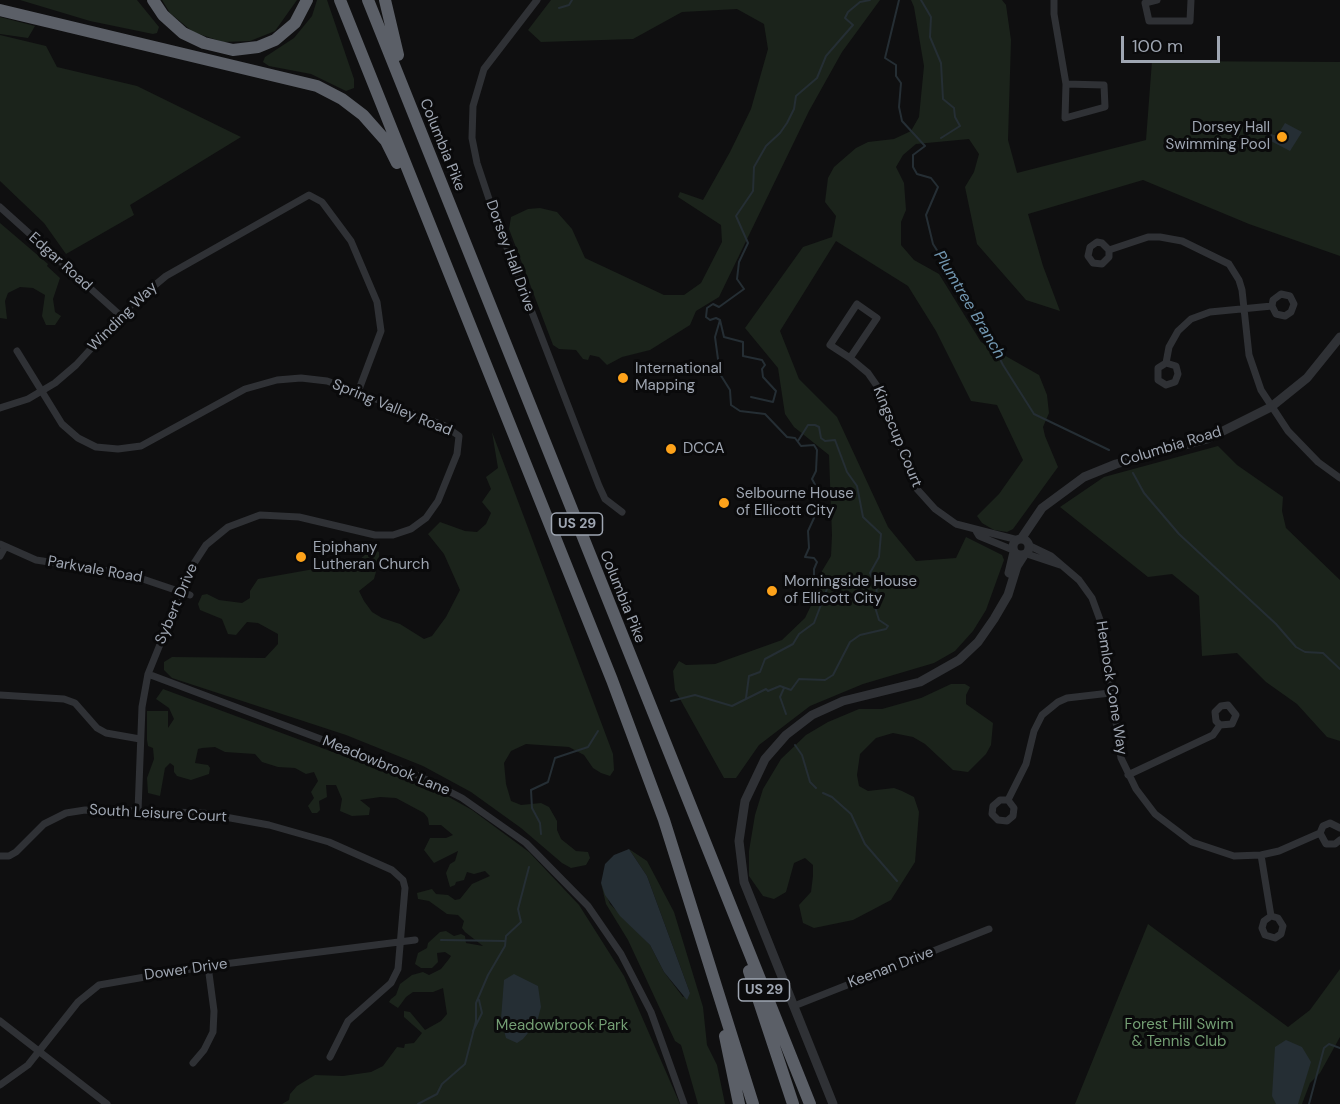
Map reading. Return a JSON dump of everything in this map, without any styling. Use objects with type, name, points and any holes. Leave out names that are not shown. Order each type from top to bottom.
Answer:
[{"type":"highway","points":[[153,0],[163,15],[183,33],[204,43],[233,50],[258,47],[275,40],[295,23],[307,0]]},
{"type":"highway","name":"US 29","points":[[340,0],[612,680],[664,820],[705,944],[753,1104]]},
{"type":"highway","name":"Columbia Pike","points":[[368,0],[810,1104]]},
{"type":"highway","points":[[384,0],[390,30],[437,173]]},
{"type":"highway","points":[[0,10],[290,78],[329,92],[363,115],[386,141],[436,241]]},
{"type":"highway","points":[[719,876],[793,1104]]},
{"type":"highway","points":[[705,944],[739,1104]]},
{"type":"street","name":"Dorsey Hall Drive","points":[[537,0],[484,69],[474,94],[472,138],[477,164],[494,214],[595,476],[605,499],[622,512]]},
{"type":"street","points":[[1054,0],[1054,14],[1066,84],[1065,117],[1105,107],[1104,85],[1066,84]]},
{"type":"street","points":[[1157,0],[1145,3],[1149,21],[1190,21],[1191,0]]},
{"type":"street","name":"Winding Way","points":[[0,408],[42,392],[76,365],[121,316],[166,276],[299,199],[313,195],[322,202],[351,241],[378,302],[381,331],[358,392]]},
{"type":"street","name":"Edgar Road","points":[[0,207],[121,316]]},
{"type":"street","points":[[1109,250],[1146,237],[1160,237],[1182,241],[1228,264],[1235,272],[1242,290],[1251,364],[1271,407],[1303,447],[1340,478]]},
{"type":"street","name":"Kingscup Court","points":[[850,358],[877,318],[857,304],[830,345],[868,373],[877,386],[917,489],[941,515],[956,524],[976,531],[984,530],[1025,546]]},
{"type":"street","points":[[1166,363],[1173,338],[1191,319],[1210,312],[1272,306]]},
{"type":"street","name":"Columbia Road","points":[[833,1104],[749,894],[741,867],[739,840],[741,820],[745,801],[756,774],[775,746],[812,715],[843,701],[904,688],[946,669],[978,642],[1008,595],[1032,531],[1055,498],[1098,470],[1207,439],[1271,407],[1307,378],[1338,338]]},
{"type":"street","name":"Spring Valley Road","points":[[17,351],[62,424],[78,438],[96,447],[118,449],[153,441],[245,389],[288,378],[315,379],[358,392],[451,429],[459,436]]},
{"type":"street","name":"Sybert Drive","points":[[138,811],[140,738],[148,674],[190,568],[206,545],[228,527],[249,517],[287,515],[375,535],[393,535],[411,529],[426,518],[438,501],[457,454],[459,436]]},
{"type":"street","name":"Kingscup Court","points":[[976,531],[979,536],[1014,551]]},
{"type":"street","points":[[0,556],[2,546]]},
{"type":"street","name":"Parkvale Road","points":[[2,546],[51,563],[143,577],[190,595]]},
{"type":"street","points":[[1014,551],[1025,546]]},
{"type":"street","name":"Hemlock Cone Way","points":[[1025,546],[1060,566],[1085,587],[1099,612],[1118,743],[1128,776],[1155,814],[1180,835],[1221,854],[1261,855],[1279,851],[1320,833],[1323,826],[1330,823],[1340,828]]},
{"type":"street","name":"Columbia Road","points":[[1000,607],[1014,551]]},
{"type":"street","name":"Meadowbrook Lane","points":[[148,674],[419,776],[462,798],[521,839],[548,863],[588,906],[621,954],[651,1012],[684,1104]]},
{"type":"street","points":[[1008,800],[1026,765],[1034,731],[1042,715],[1067,698],[1110,693]]},
{"type":"street","points":[[0,696],[64,699],[75,703],[97,728],[106,733],[140,738]]},
{"type":"street","points":[[1128,776],[1213,735],[1220,725]]},
{"type":"street","name":"South Leisure Court","points":[[0,856],[9,856],[16,852],[44,824],[66,813],[86,810],[203,813],[269,825],[329,842],[379,863],[403,880],[402,939]]},
{"type":"street","points":[[1320,833],[1326,844],[1335,844],[1340,840]]},
{"type":"street","points":[[1261,855],[1271,916]]},
{"type":"street","name":"Keenan Drive","points":[[794,1006],[989,930]]},
{"type":"street","points":[[330,1057],[348,1021],[391,983],[398,969],[402,939]]},
{"type":"street","name":"Dower Drive","points":[[0,1085],[17,1074],[40,1052],[78,1002],[99,985],[208,966],[402,939],[415,940]]},
{"type":"street","points":[[193,1063],[204,1050],[213,1032],[214,1011],[208,966]]},
{"type":"street","points":[[0,1021],[107,1104]]},
{"type":"green space","points":[[20,0],[137,0],[159,27],[157,33],[153,34],[90,21]]},
{"type":"green space","points":[[162,0],[297,0],[275,31],[250,41],[223,42],[193,32],[170,13]]},
{"type":"green space","points":[[317,0],[327,0],[354,79],[354,88],[346,91],[311,74],[269,66],[263,62],[265,57],[294,38],[312,16]]},
{"type":"green space","points":[[551,0],[880,0],[842,52],[809,111],[719,297],[696,311],[690,325],[650,350],[622,357],[607,365],[599,357],[590,355],[588,360],[583,359],[576,350],[559,349],[553,345],[509,229],[511,217],[528,209],[540,208],[557,212],[572,229],[585,258],[664,295],[684,295],[701,283],[722,242],[721,225],[678,197],[680,192],[703,200],[751,109],[768,49],[764,24],[737,9],[682,12],[633,39],[541,42],[528,30]]},
{"type":"green space","points":[[911,0],[1002,0],[1006,5],[1011,40],[1008,140],[1017,173],[1146,140],[1152,61],[1340,62],[1340,256],[1249,224],[1143,180],[1028,214],[1043,266],[1060,311],[1026,300],[977,244],[965,187],[974,172],[979,154],[969,139],[916,144],[903,155],[896,167],[904,183],[906,210],[901,222],[901,245],[914,260],[939,274],[981,342],[1039,375],[1047,395],[1049,413],[1043,427],[1058,467],[1013,529],[1007,532],[994,530],[982,523],[977,516],[999,494],[1023,460],[997,405],[971,401],[936,331],[908,286],[836,241],[780,331],[799,379],[837,417],[888,527],[916,561],[956,558],[966,537],[1002,555],[1004,560],[986,610],[973,631],[955,651],[934,663],[863,684],[810,706],[759,745],[736,778],[724,778],[675,690],[673,671],[679,661],[686,665],[715,664],[782,640],[805,618],[821,585],[822,571],[831,556],[832,535],[829,455],[794,427],[785,414],[778,368],[745,328],[803,247],[832,237],[836,216],[825,202],[828,178],[834,167],[856,148],[868,142],[894,139],[911,131],[919,117],[924,66]]},
{"type":"green space","points":[[0,17],[35,26],[28,38],[0,34]]},
{"type":"green space","points":[[0,35],[46,46],[57,67],[137,86],[241,137],[130,205],[134,215],[66,254],[44,223],[0,181]]},
{"type":"green space","points":[[0,223],[48,264],[47,266],[60,278],[53,299],[55,312],[61,316],[55,325],[46,325],[42,316],[45,295],[33,288],[20,287],[8,293],[5,301],[7,319],[0,318]]},
{"type":"green space","points":[[492,432],[613,754],[614,770],[610,776],[593,768],[584,755],[569,747],[526,744],[511,751],[504,763],[506,784],[511,801],[521,805],[541,803],[549,807],[557,821],[557,830],[561,839],[576,851],[588,852],[590,858],[586,865],[571,868],[471,792],[423,766],[346,735],[172,678],[164,670],[164,662],[172,657],[265,658],[278,644],[278,634],[258,623],[247,622],[236,635],[228,634],[222,619],[200,610],[198,604],[202,595],[207,594],[219,600],[242,603],[250,598],[250,591],[258,579],[342,564],[352,566],[372,549],[379,552],[379,561],[374,579],[359,591],[364,601],[372,612],[382,618],[400,624],[424,639],[432,636],[446,617],[460,590],[444,554],[428,534],[440,522],[465,531],[477,532],[486,524],[491,513],[482,502],[491,489],[486,477],[498,468]]},
{"type":"green space","points":[[1218,446],[1237,465],[1283,497],[1282,511],[1286,528],[1340,580],[1340,741],[1327,737],[1297,704],[1266,682],[1237,653],[1202,656],[1199,596],[1172,574],[1148,577],[1060,507],[1104,477]]},
{"type":"green space","points":[[951,684],[965,684],[970,687],[966,695],[966,704],[993,723],[991,745],[986,754],[968,772],[953,770],[925,744],[913,737],[893,733],[876,738],[860,754],[857,775],[859,786],[868,791],[894,788],[902,791],[914,797],[919,812],[915,862],[891,900],[853,920],[814,928],[803,923],[799,905],[811,892],[813,876],[813,865],[805,858],[794,863],[786,892],[774,899],[763,896],[749,876],[749,851],[755,815],[763,789],[781,759],[806,735],[828,722],[859,709],[882,709],[921,698]]},
{"type":"green space","name":"Meadowbrook Park","points":[[163,689],[438,791],[472,810],[529,852],[579,905],[624,976],[680,1104],[282,1104],[289,1100],[290,1094],[297,1086],[315,1075],[343,1076],[371,1072],[383,1066],[397,1047],[404,1048],[405,1044],[414,1043],[422,1033],[404,1017],[404,1011],[410,1012],[425,1030],[441,1021],[447,1014],[443,988],[433,992],[413,992],[398,1008],[389,1002],[396,995],[400,984],[412,975],[423,972],[429,975],[441,969],[449,959],[451,956],[445,952],[437,953],[438,962],[432,968],[421,968],[415,964],[418,953],[427,948],[428,943],[440,932],[446,931],[454,936],[461,934],[465,936],[466,943],[483,946],[465,932],[462,928],[464,921],[458,915],[447,914],[429,901],[418,899],[417,893],[432,889],[436,894],[448,895],[455,900],[460,899],[472,884],[490,876],[485,871],[474,874],[467,872],[464,880],[450,887],[446,873],[450,864],[455,861],[458,851],[434,863],[424,850],[430,838],[446,838],[453,835],[441,825],[429,825],[424,813],[396,798],[380,797],[360,800],[370,808],[369,815],[352,816],[340,811],[342,799],[336,785],[326,785],[327,797],[319,801],[320,810],[312,813],[308,806],[314,798],[311,792],[318,781],[314,772],[306,774],[295,768],[278,767],[262,762],[255,754],[225,752],[215,747],[198,749],[195,763],[208,765],[209,774],[191,780],[177,776],[174,766],[170,763],[165,768],[160,796],[148,793],[147,778],[154,759],[153,748],[148,746],[147,740],[147,711],[168,711],[168,728],[174,719],[169,708],[156,699]]},
{"type":"green space","points":[[629,849],[647,861],[674,912],[703,1007],[707,1045],[717,1065],[725,1104],[698,1104],[681,1045],[675,1041],[628,940],[606,904],[601,883],[610,904],[650,945],[664,972],[683,997],[690,993],[647,876]]},
{"type":"green space","name":"Forest Hill Swim & Tennis Club","points":[[1148,924],[1288,1027],[1310,1010],[1340,969],[1340,1037],[1320,1073],[1310,1083],[1302,1104],[1075,1104]]},
{"type":"shaded area","name":"Dorsey Hall Swimming Pool","points":[[1285,123],[1302,132],[1290,151],[1265,138],[1268,133],[1277,136]]},
{"type":"shaded area","points":[[629,849],[647,876],[690,993],[687,1000],[664,972],[650,945],[620,916],[605,895],[601,883],[605,864],[614,855]]},
{"type":"shaded area","points":[[514,974],[538,986],[541,1007],[537,1022],[517,1043],[506,1038],[501,1019],[504,980]]},
{"type":"shaded area","points":[[1286,1040],[1302,1047],[1311,1062],[1298,1104],[1276,1104],[1272,1096],[1275,1047]]},
{"type":"waterway","points":[[559,8],[569,5],[572,0]]},
{"type":"waterway","points":[[720,320],[716,318],[710,320],[706,317],[707,308],[713,304],[719,307],[744,289],[737,279],[739,262],[748,243],[736,216],[753,191],[754,167],[766,146],[787,123],[794,109],[796,96],[817,78],[826,56],[853,25],[845,18],[848,12],[860,2],[870,0]]},
{"type":"waterway","name":"Plumtree Branch","points":[[899,0],[885,58],[896,65],[896,76],[901,83],[899,107],[902,121],[925,146],[913,155],[913,167],[917,174],[931,178],[938,187],[926,215],[933,244],[976,312],[1003,365],[1034,414],[1109,450]]},
{"type":"waterway","name":"Plumtree Branch","points":[[921,0],[931,17],[930,37],[941,63],[943,99],[954,108],[955,117],[960,126],[941,138]]},
{"type":"waterway","points":[[720,320],[715,337],[720,374],[730,390],[731,405],[740,411],[765,414],[787,437],[795,438],[801,446],[814,445],[817,450],[816,471],[812,479],[818,490],[811,502],[814,518],[808,531],[809,548],[805,557],[814,558],[817,562],[814,578],[817,583],[825,584],[827,589],[814,623],[799,634],[793,644],[765,659],[760,672],[749,676],[746,698]]},
{"type":"waterway","points":[[720,320],[724,337],[743,342],[743,356],[762,360],[765,365],[762,369],[763,377],[776,391],[773,402],[751,397]]},
{"type":"waterway","points":[[671,701],[695,695],[732,706],[766,689],[768,691],[780,686],[791,690],[799,679],[825,680],[833,675],[850,642],[860,635],[886,629],[888,626],[879,620],[875,607],[877,586],[870,573],[879,557],[881,534],[863,517],[857,486],[847,472],[835,440],[825,441],[821,438],[819,427],[808,425],[798,441]]},
{"type":"waterway","name":"Plumtree Branch","points":[[1133,473],[1144,493],[1179,534],[1276,624],[1296,647],[1305,652],[1323,653],[1340,669]]},
{"type":"waterway","points":[[784,688],[780,697],[786,714]]},
{"type":"waterway","points":[[541,834],[540,823],[532,808],[531,790],[548,782],[555,758],[588,747],[598,731]]},
{"type":"waterway","points":[[795,745],[802,755],[810,782],[816,788]]},
{"type":"waterway","points":[[823,793],[832,797],[851,814],[865,844],[897,881]]},
{"type":"waterway","points":[[418,1104],[437,1094],[442,1084],[465,1064],[476,1021],[476,1003],[488,975],[505,946],[506,936],[521,922],[518,909],[529,867]]},
{"type":"waterway","points":[[441,940],[505,941]]},
{"type":"waterway","points":[[473,1031],[482,1013],[479,1000]]},
{"type":"waterway","points":[[1309,1104],[1324,1048],[1329,1044],[1340,1048]]},
{"type":"place","name":"Dorsey Hall Swimming Pool","points":[[1282,137]]},
{"type":"place","name":"International Mapping","points":[[623,378]]},
{"type":"place","name":"DCCA","points":[[671,449]]},
{"type":"place","name":"Selbourne House of Ellicott City","points":[[724,503]]},
{"type":"place","name":"Epiphany Lutheran Church","points":[[301,557]]},
{"type":"place","name":"Morningside House of Ellicott City","points":[[772,591]]}]
